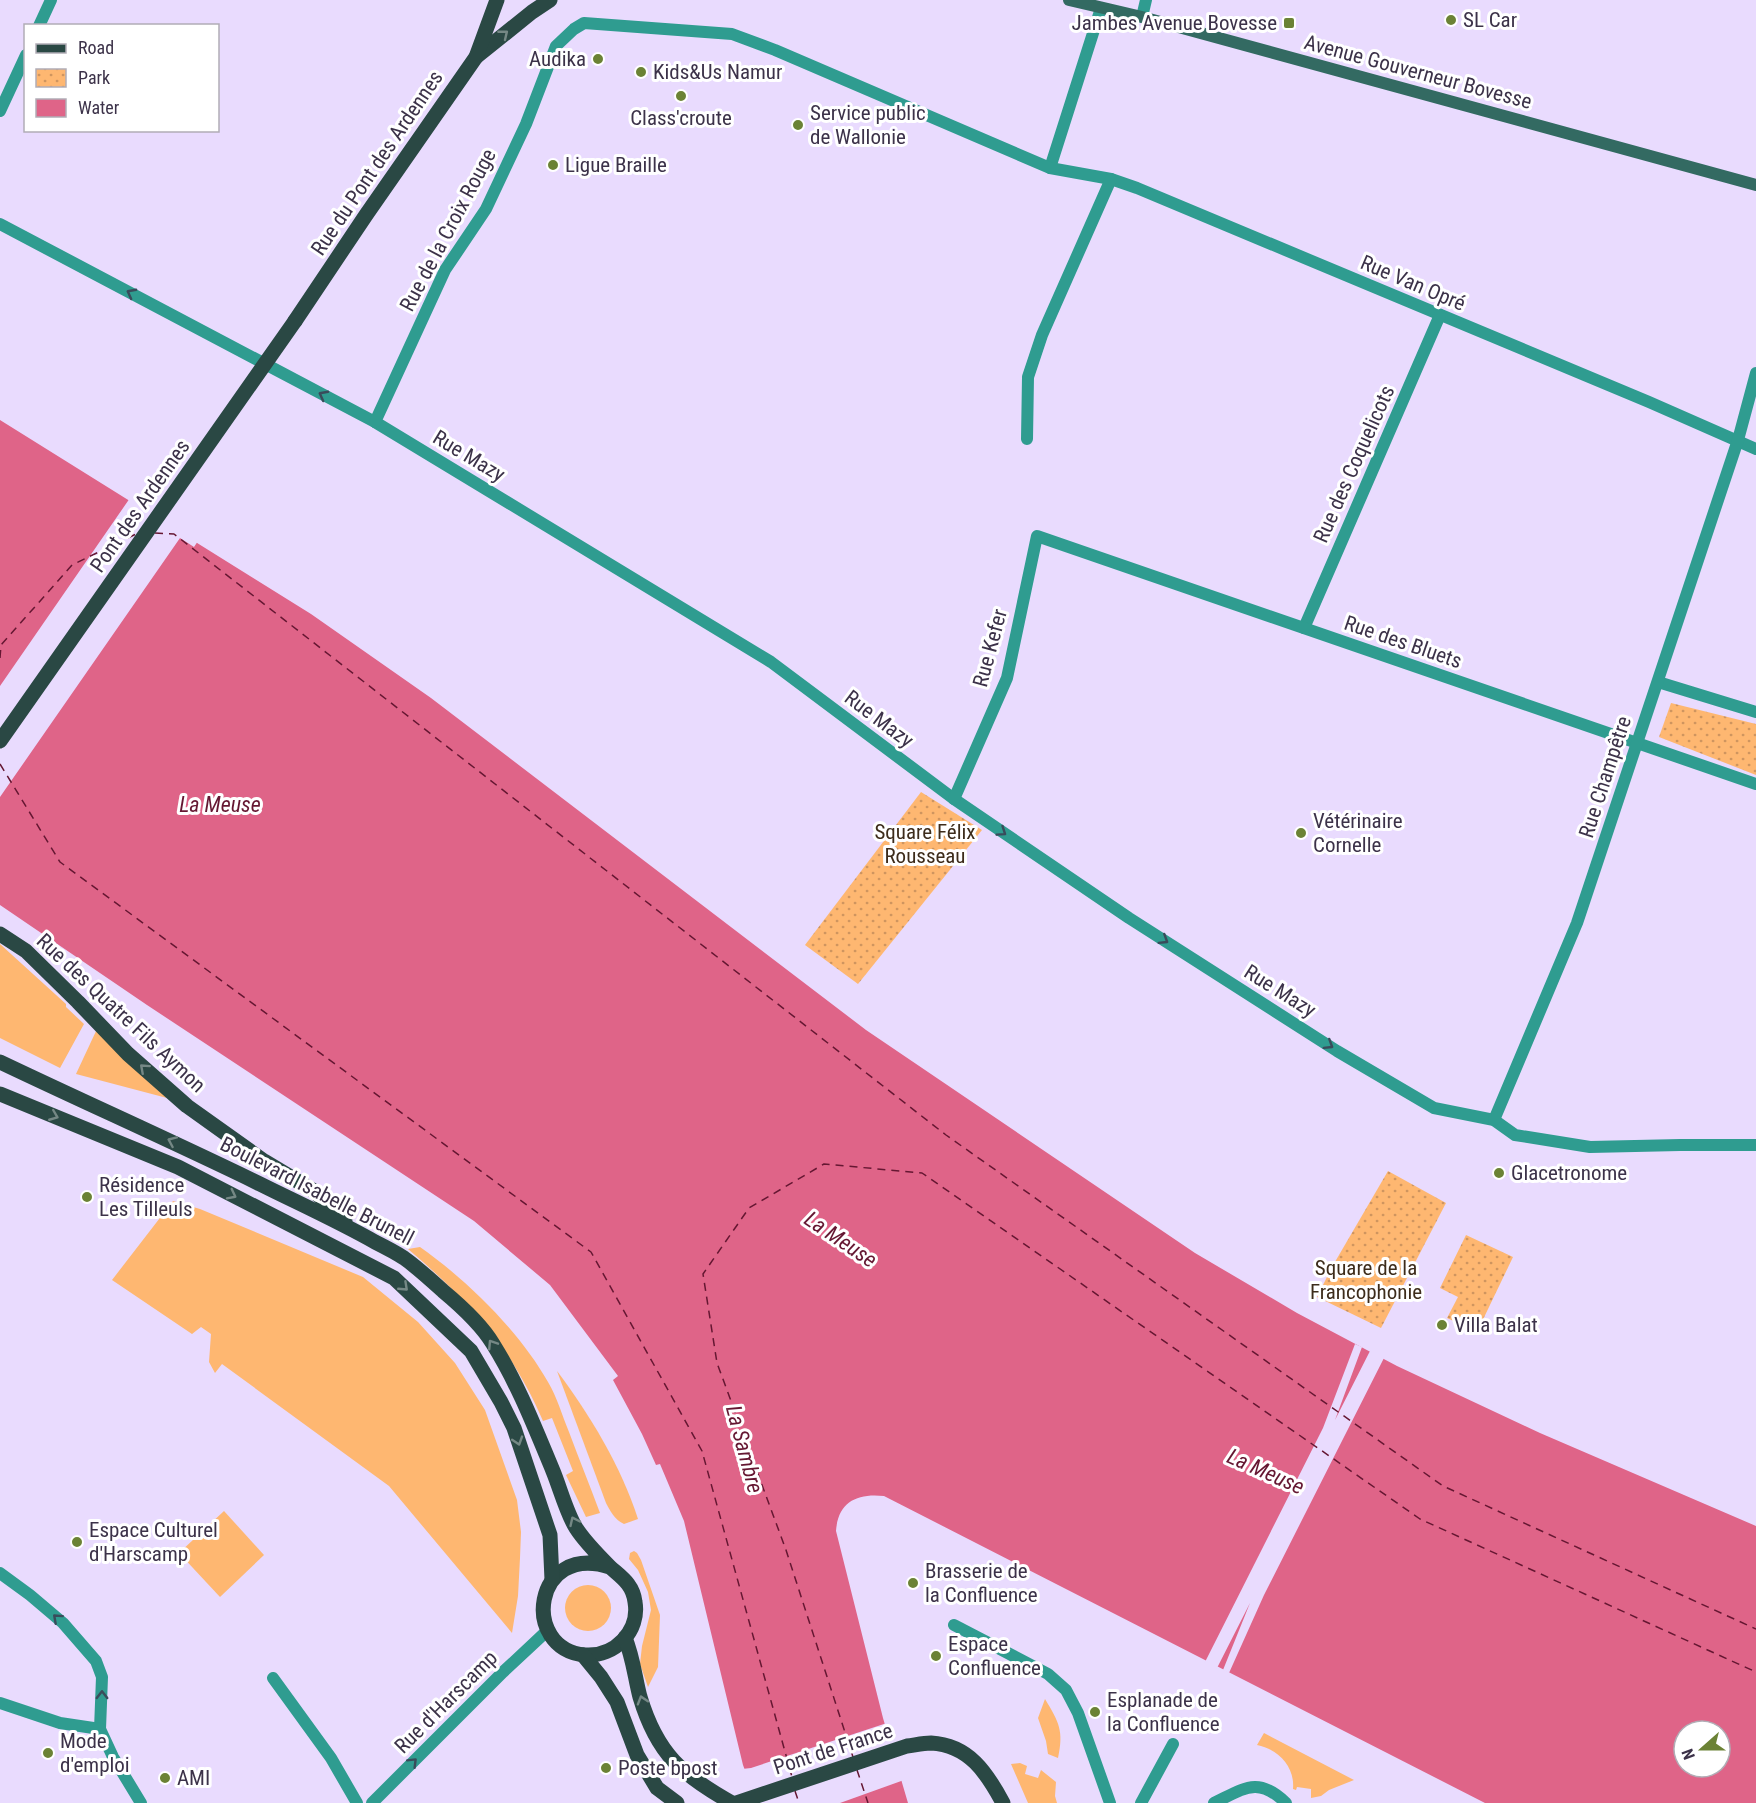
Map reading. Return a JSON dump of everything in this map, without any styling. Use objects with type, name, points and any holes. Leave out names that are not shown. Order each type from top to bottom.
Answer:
[{"type":"main road","name":"Rue du Pont des Ardennes","points":[[314,294],[476,57],[497,0]]},
{"type":"main road","name":"Rue du Pont des Ardennes","points":[[476,57],[550,0]]},
{"type":"main road","name":"Avenue Gouverneur Bovesse","points":[[1070,0],[1142,17],[1756,185]]},
{"type":"main road","name":"Pont des Ardennes","points":[[0,741],[314,294]]},
{"type":"main road","name":"Rue des Quatre Fils Aymon","points":[[0,934],[26,951],[128,1054],[187,1106],[264,1161],[314,1191],[356,1231]]},
{"type":"main road","name":"Boulevard Isabelle Brunell","points":[[0,1062],[192,1151],[356,1231],[403,1257],[458,1304],[492,1342],[519,1392],[576,1528],[630,1586],[635,1599],[636,1612],[632,1627],[625,1638]]},
{"type":"main road","name":"Boulevard Isabelle Brunell","points":[[0,1094],[178,1167],[394,1278],[471,1351],[514,1428],[549,1535],[552,1580],[543,1605],[548,1630]]},
{"type":"main road","points":[[552,1580],[561,1571],[574,1564],[597,1562],[610,1567]]},
{"type":"main road","points":[[548,1630],[557,1642],[568,1650],[583,1655],[596,1655],[608,1651],[625,1638],[630,1650],[640,1697],[653,1733],[666,1753],[677,1766],[696,1781],[734,1803]]},
{"type":"main road","points":[[583,1655],[617,1702],[637,1755],[657,1788],[677,1803]]},
{"type":"main road","name":"Pont de France","points":[[734,1803],[907,1746],[929,1743],[945,1745],[970,1756],[990,1779],[1003,1803]]},
{"type":"street","points":[[40,24],[51,0]]},
{"type":"street","points":[[1142,17],[1146,0]]},
{"type":"street","points":[[1050,168],[1101,8]]},
{"type":"street","name":"Rue de la Croix Rouge","points":[[375,422],[445,270],[486,209],[526,124],[555,46],[584,23],[732,34],[775,50],[1050,168]]},
{"type":"street","points":[[0,111],[24,59]]},
{"type":"street","name":"Rue Van Opré","points":[[1050,168],[1111,179],[1137,188],[1756,448]]},
{"type":"street","points":[[1027,439],[1028,377],[1042,334],[1111,179]]},
{"type":"street","name":"Rue Mazy","points":[[0,224],[375,422],[771,662],[954,799],[1129,918],[1337,1051],[1434,1108],[1494,1120],[1515,1135],[1590,1148],[1756,1145]]},
{"type":"street","name":"Rue des Coquelicots","points":[[1304,628],[1440,315]]},
{"type":"street","name":"Rue Champêtre","points":[[1494,1120],[1577,923],[1738,440],[1756,373]]},
{"type":"street","name":"Rue des Bluets","points":[[1037,536],[1756,784]]},
{"type":"street","name":"Rue Kefer","points":[[954,799],[1006,678],[1037,536]]},
{"type":"street","points":[[1658,682],[1756,712]]},
{"type":"street","points":[[0,1573],[30,1594],[63,1623],[96,1661],[102,1677],[100,1729],[113,1757],[141,1803]]},
{"type":"street","points":[[954,1625],[1048,1674],[1066,1690],[1078,1713],[1110,1803]]},
{"type":"street","name":"Rue d'Harscamp","points":[[372,1803],[548,1630]]},
{"type":"street","points":[[273,1678],[332,1758],[357,1803]]},
{"type":"street","points":[[0,1703],[60,1723],[100,1729]]},
{"type":"street","points":[[1146,1801],[1173,1744]]},
{"type":"street","points":[[1214,1803],[1256,1786],[1274,1791],[1286,1803]]},
{"type":"street","points":[[657,1788],[665,1803]]},
{"type":"green space","points":[[1671,703],[1756,724],[1756,775],[1659,737]]},
{"type":"green space","name":"Square Félix Rousseau","points":[[921,792],[982,830],[858,984],[805,945]]},
{"type":"green space","points":[[0,944],[66,1004],[66,1007],[84,1024],[60,1068],[0,1038]]},
{"type":"green space","points":[[97,1029],[167,1098],[76,1074]]},
{"type":"green space","name":"Square de la Francophonie","points":[[1388,1171],[1446,1203],[1381,1328],[1317,1297]]},
{"type":"green space","points":[[173,1201],[200,1209],[363,1277],[418,1322],[455,1363],[485,1410],[517,1500],[521,1532],[518,1596],[512,1633],[389,1486],[222,1364],[215,1373],[209,1362],[211,1334],[201,1327],[192,1334],[112,1280]]},
{"type":"green space","points":[[1466,1235],[1513,1257],[1477,1332],[1447,1318],[1458,1297],[1440,1288]]},
{"type":"green space","points":[[420,1247],[456,1275],[491,1308],[536,1363],[557,1400],[600,1513],[586,1517],[566,1475],[573,1471],[552,1418],[543,1421],[517,1370],[469,1307],[408,1249]]},
{"type":"green space","points":[[557,1371],[581,1405],[614,1460],[638,1519],[624,1524],[611,1512]]},
{"type":"green space","points":[[224,1511],[264,1555],[220,1597],[179,1553]]},
{"type":"green space","points":[[634,1551],[641,1560],[660,1615],[658,1667],[648,1687],[640,1664],[651,1610],[648,1592],[638,1570],[629,1559],[630,1553]]},
{"type":"green space","points":[[588,1585],[604,1592],[611,1608],[604,1624],[588,1631],[572,1624],[565,1608],[572,1592]]},
{"type":"green space","points":[[1045,1699],[1059,1727],[1058,1758],[1048,1754],[1038,1718]]},
{"type":"green space","points":[[1264,1733],[1354,1780],[1329,1790],[1321,1796],[1311,1798],[1311,1789],[1297,1787],[1296,1790],[1293,1789],[1291,1773],[1284,1760],[1272,1750],[1257,1745]]},
{"type":"green space","points":[[1020,1763],[1027,1766],[1025,1774],[1038,1778],[1041,1770],[1056,1782],[1057,1803],[1028,1803],[1011,1764]]},
{"type":"water","name":"La Meuse","points":[[0,420],[311,614],[431,698],[866,1030],[1195,1253],[1297,1313],[1397,1366],[1540,1433],[1756,1526],[1756,1803],[1485,1803],[884,1496],[874,1495],[857,1498],[845,1506],[836,1531],[883,1718],[908,1803],[757,1803],[743,1765],[684,1521],[660,1464],[656,1465],[613,1380],[618,1376],[550,1285],[474,1221],[0,905]]},
{"type":"pier","points":[[130,498],[198,541],[194,547],[180,538],[0,797],[0,686]]},
{"type":"pier","points":[[1355,1344],[1362,1347],[1335,1420],[1371,1349],[1385,1356],[1264,1595],[1229,1673],[1223,1670],[1250,1603],[1216,1670],[1204,1664],[1323,1428]]},
{"type":"pier","points":[[887,1723],[904,1780],[840,1803],[753,1803],[742,1769]]},
{"type":"ferry route","points":[[155,533],[174,534],[946,1135],[1443,1486],[1756,1629]]},
{"type":"ferry route","points":[[0,658],[1,645],[72,565],[136,534]]},
{"type":"ferry route","points":[[0,764],[60,862],[591,1252],[702,1451],[792,1777]]},
{"type":"ferry route","points":[[853,1757],[786,1550],[717,1363],[703,1274],[749,1208],[824,1164],[922,1173],[1420,1519],[1756,1672]]},
{"type":"ferry route","points":[[857,1770],[868,1803]]},
{"type":"ferry route","points":[[795,1791],[799,1803]]},
{"type":"place","name":"SL Car","points":[[1451,20]]},
{"type":"place","name":"Jambes Avenue Bovesse","points":[[1289,23]]},
{"type":"place","name":"Audika","points":[[598,59]]},
{"type":"place","name":"Kids&Us Namur","points":[[641,72]]},
{"type":"place","name":"Class'croute","points":[[681,96]]},
{"type":"place","name":"Service public de Wallonie","points":[[798,125]]},
{"type":"place","name":"Ligue Braille","points":[[553,165]]},
{"type":"place","name":"Vétérinaire Cornelle","points":[[1301,833]]},
{"type":"place","name":"Glacetronome","points":[[1499,1173]]},
{"type":"place","name":"Résidence Les Tilleuls","points":[[87,1197]]},
{"type":"place","name":"Villa Balat","points":[[1442,1325]]},
{"type":"place","name":"Espace Culturel d'Harscamp","points":[[77,1542]]},
{"type":"place","name":"Brasserie de la Confluence","points":[[913,1583]]},
{"type":"place","name":"Espace Confluence","points":[[936,1656]]},
{"type":"place","name":"Esplanade de la Confluence","points":[[1095,1712]]},
{"type":"place","name":"Mode d'emploi","points":[[48,1753]]},
{"type":"place","name":"Poste bpost","points":[[606,1768]]},
{"type":"place","name":"AMI","points":[[165,1778]]},
{"type":"water label","name":"La Sambre","points":[[745,1449]]}]
